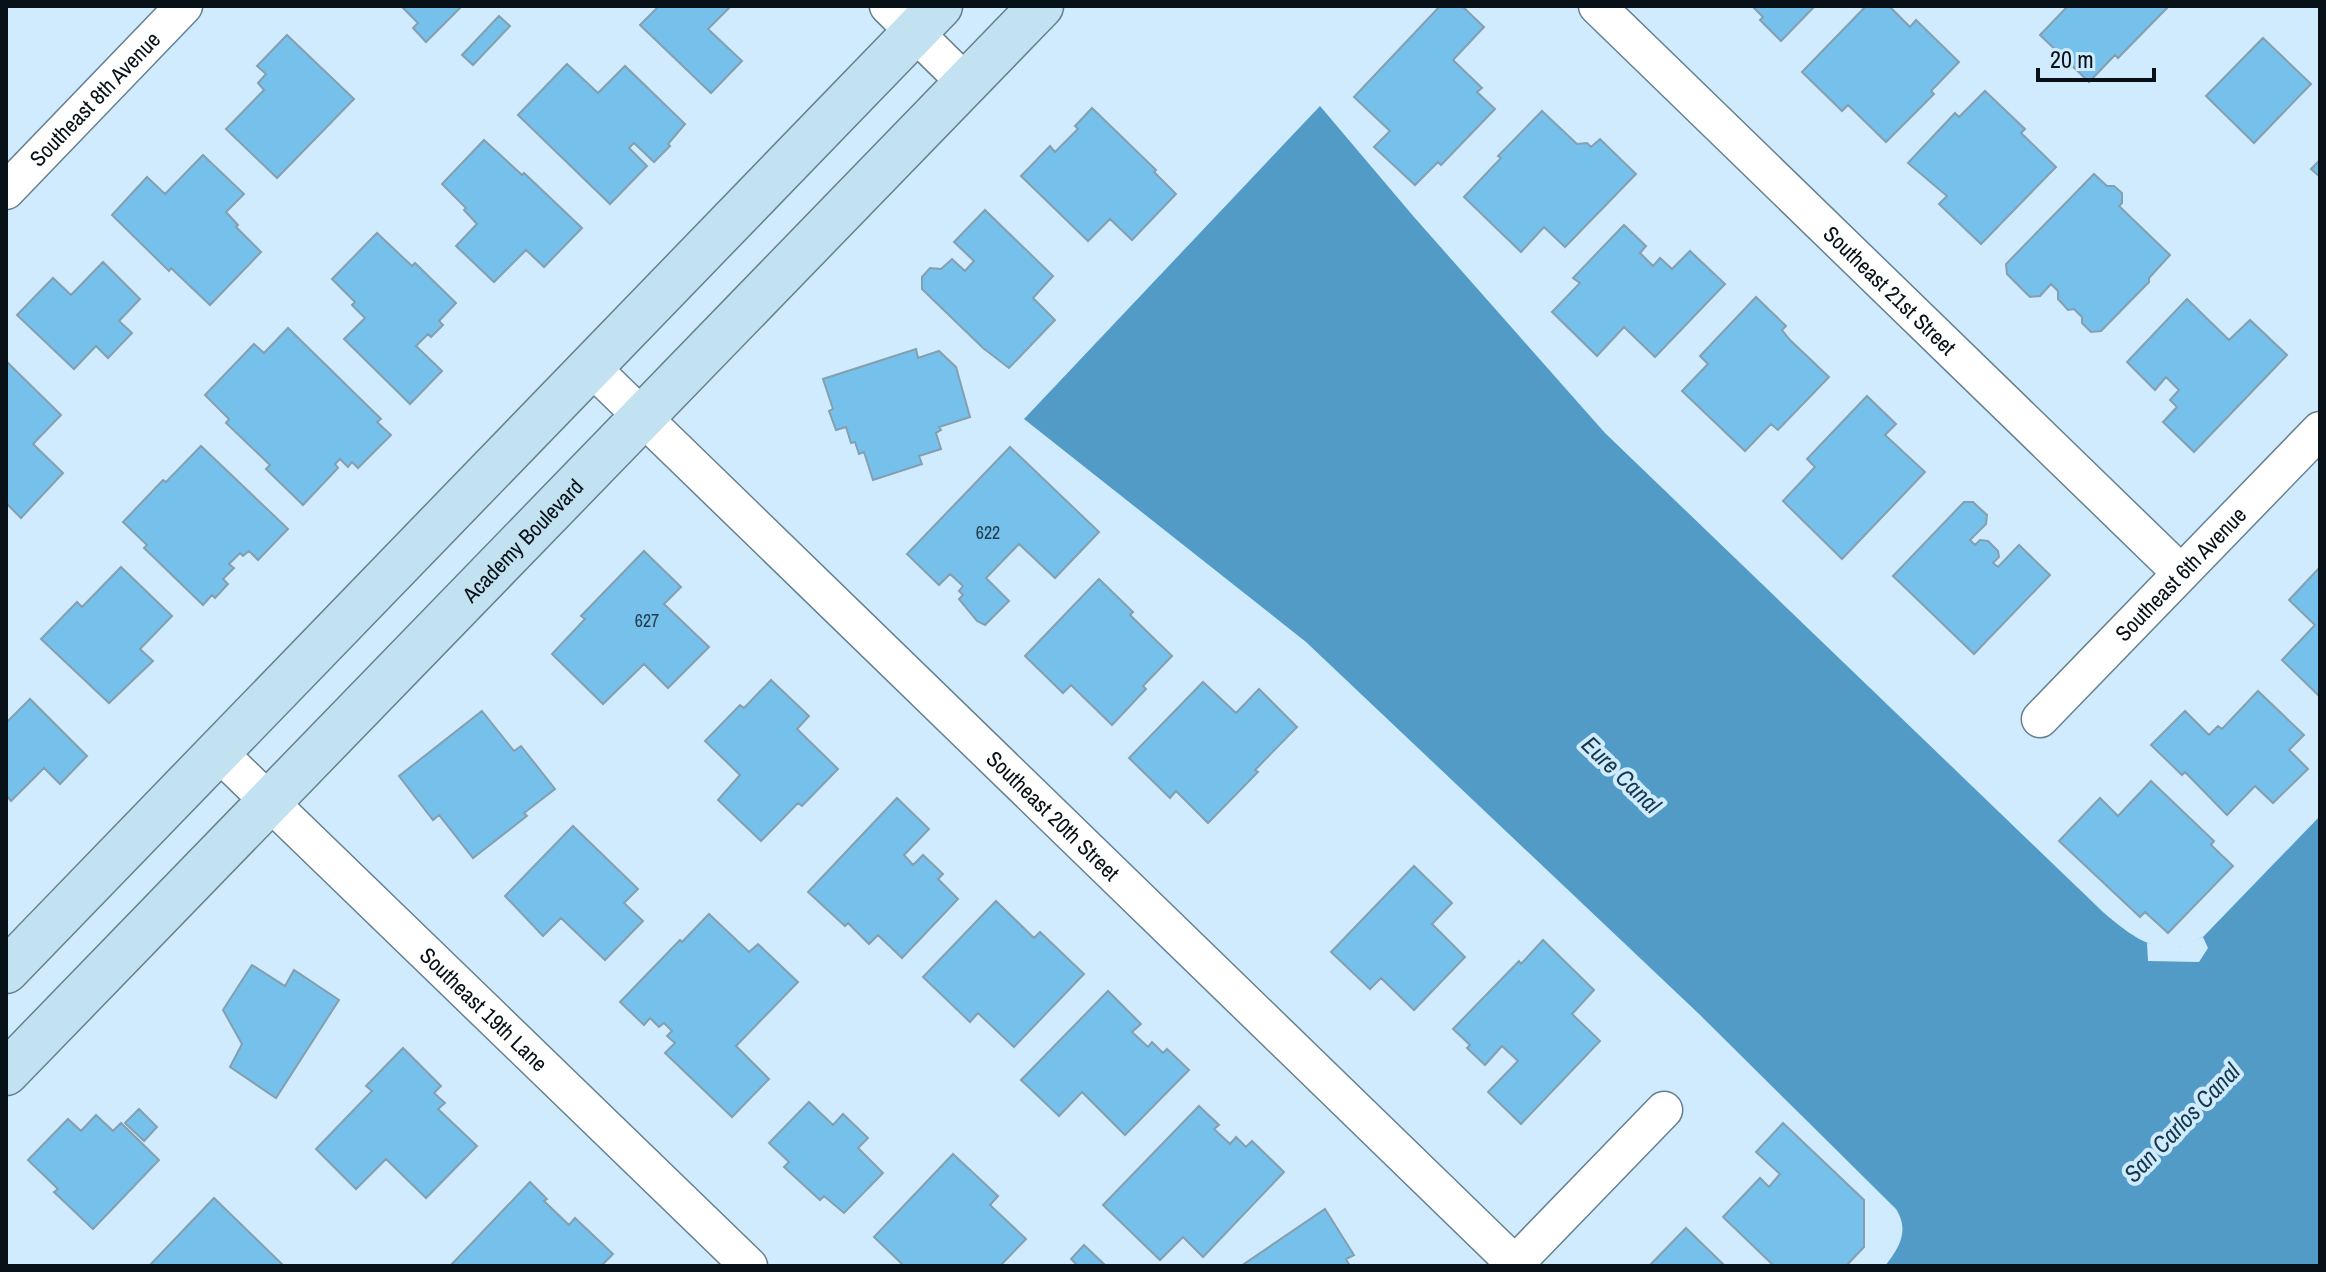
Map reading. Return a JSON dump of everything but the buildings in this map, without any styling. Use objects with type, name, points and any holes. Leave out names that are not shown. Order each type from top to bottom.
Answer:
[{"type":"street","name":"Southeast 8th Avenue","points":[[6,191],[184,6]]},
{"type":"street","name":"Academy Boulevard","points":[[6,1073],[1041,6]]},
{"type":"street","name":"Southeast 21st Street","points":[[1597,6],[2181,573]]},
{"type":"street","points":[[6,971],[591,367],[914,15],[966,83]]},
{"type":"street","name":"Southeast 20th Street","points":[[591,367],[1514,1265]]},
{"type":"street","name":"Southeast 6th Avenue","points":[[2040,719],[2320,430]]},
{"type":"street","name":"Southeast 19th Lane","points":[[218,752],[749,1266]]},
{"type":"street","points":[[1514,1265],[1664,1110]]},
{"type":"water","points":[[1320,106],[1605,433],[2103,912],[2128,932],[2147,943],[2168,948],[2203,937],[2320,816],[2320,1266],[1885,1266],[1901,1239],[1902,1225],[1896,1209],[1698,1013],[1306,642],[1024,419]]},
{"type":"pier","points":[[2203,937],[2208,948],[2199,962],[2148,961],[2147,943],[2179,947]]},
{"type":"water label","name":"Eure Canal","points":[[1621,775]]},
{"type":"water label","name":"San Carlos Canal","points":[[2182,1123]]}]
